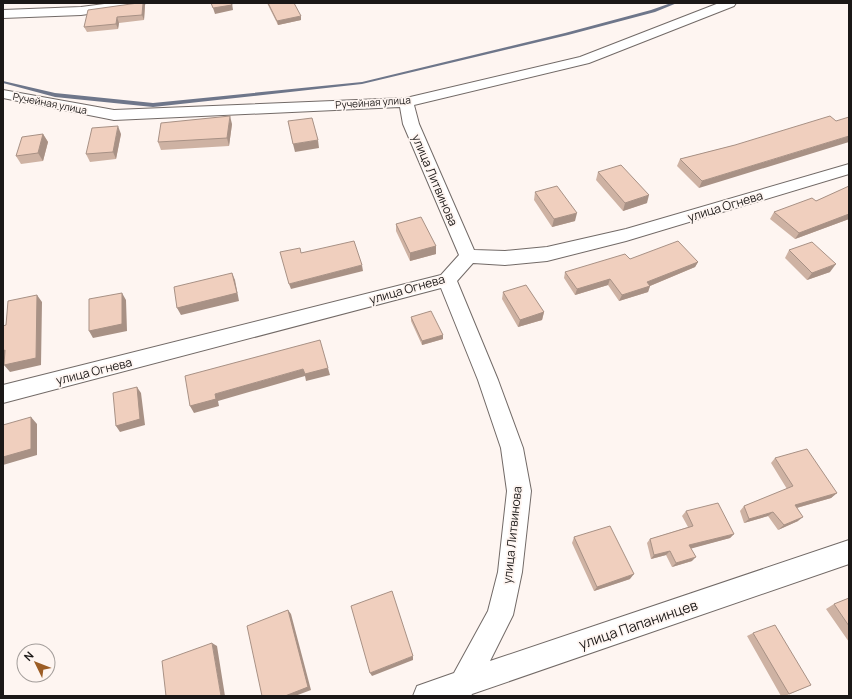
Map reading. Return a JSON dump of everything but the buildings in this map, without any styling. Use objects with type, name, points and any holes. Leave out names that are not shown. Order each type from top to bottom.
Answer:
[{"type":"street","points":[[3,14],[81,11],[139,3]]},
{"type":"street","name":"Ручейная улица","points":[[3,94],[114,115],[406,102],[584,60],[730,3]]},
{"type":"street","name":"улица Литвинова","points":[[406,102],[411,124],[468,256]]},
{"type":"street","name":"улица Огнева","points":[[3,394],[447,280],[468,256],[505,258],[547,254],[626,235],[849,169]]},
{"type":"street","name":"улица Литвинова","points":[[447,280],[488,380],[512,448],[519,491],[510,572],[500,615],[459,690]]},
{"type":"street","name":"улица Папанинцев","points":[[427,696],[459,690],[849,552]]},
{"type":"waterway","points":[[3,82],[55,95],[153,105],[362,83],[566,34],[653,11],[675,3]]}]
